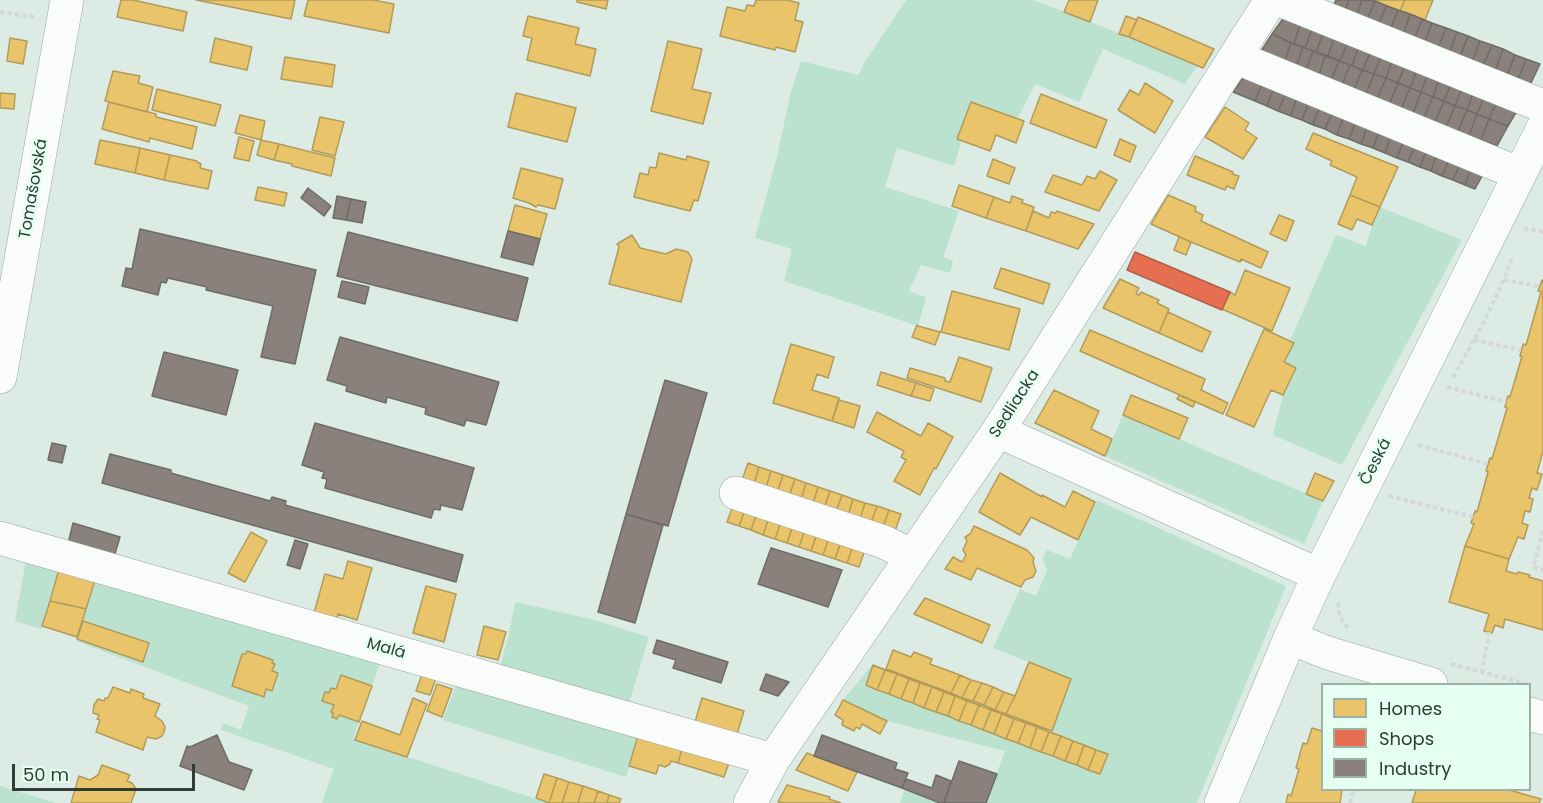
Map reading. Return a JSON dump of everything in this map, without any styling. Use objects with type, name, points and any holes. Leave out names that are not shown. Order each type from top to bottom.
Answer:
[{"type":"street","name":"Tomašovská","points":[[0,377],[67,0]]},
{"type":"street","name":"Sedliacka","points":[[750,803],[773,760],[998,431],[1272,0]]},
{"type":"street","points":[[1280,0],[1543,106]]},
{"type":"street","points":[[1235,57],[1520,174]]},
{"type":"street","name":"Česká","points":[[1221,803],[1290,638],[1329,586],[1543,128]]},
{"type":"street","points":[[0,234],[18,281]]},
{"type":"street","points":[[998,431],[1329,586]]},
{"type":"street","points":[[736,493],[884,542],[912,556]]},
{"type":"street","name":"Malá","points":[[0,538],[773,760]]},
{"type":"street","points":[[1290,638],[1328,653],[1440,674]]},
{"type":"path","points":[[0,12],[36,17]]},
{"type":"path","points":[[1523,228],[1543,232]]},
{"type":"path","points":[[1442,397],[1504,280],[1515,249]]},
{"type":"path","points":[[1504,280],[1540,285]]},
{"type":"path","points":[[1474,340],[1521,350]]},
{"type":"path","points":[[1447,387],[1506,402]]},
{"type":"path","points":[[1423,435],[1418,445],[1488,464]]},
{"type":"path","points":[[1389,496],[1473,517]]},
{"type":"path","points":[[1543,531],[1533,567],[1543,570]]},
{"type":"path","points":[[1329,586],[1344,625],[1351,630]]},
{"type":"path","points":[[1482,673],[1489,632]]},
{"type":"path","points":[[1440,674],[1482,673],[1524,683]]},
{"type":"green space","points":[[906,0],[1033,0],[1150,45],[1197,66],[1185,84],[1103,49],[1079,102],[1035,84],[1018,118],[973,102],[954,166],[897,148],[885,187],[959,211],[943,257],[953,261],[950,273],[921,265],[909,291],[926,297],[918,326],[784,281],[792,249],[755,238],[778,153],[790,95],[801,61],[858,75]]},
{"type":"green space","points":[[1380,207],[1462,240],[1342,465],[1273,435],[1283,395],[1296,369],[1284,362],[1293,343],[1290,341],[1336,235],[1366,246]]},
{"type":"green space","points":[[1123,415],[1323,501],[1304,544],[1105,456]]},
{"type":"green space","points":[[1097,500],[1286,586],[1197,803],[986,803],[1005,751],[887,721],[843,700],[873,664],[1052,730],[1071,679],[993,648],[1020,589],[1036,596],[1047,571],[1043,558],[1047,550],[1070,559]]},
{"type":"green space","points":[[26,560],[59,569],[41,629],[15,621]]},
{"type":"green space","points":[[95,580],[382,657],[372,686],[341,675],[336,689],[331,688],[329,693],[325,692],[323,701],[334,705],[332,717],[337,719],[339,715],[359,722],[353,739],[549,803],[322,803],[334,769],[221,730],[223,723],[241,730],[249,706],[76,641],[77,639],[142,661],[149,644],[83,621]]},
{"type":"green space","points":[[515,602],[591,619],[649,637],[629,703],[500,666]]},
{"type":"green space","points":[[458,679],[640,729],[626,777],[443,720]]},
{"type":"green space","points":[[0,786],[56,803],[0,803]]},
{"type":"green space","points":[[905,789],[940,803],[900,803]]},
{"type":"building: Homes","points":[[121,0],[133,0],[187,12],[183,31],[117,17]]},
{"type":"building: Homes","points":[[196,0],[295,0],[291,19]]},
{"type":"building: Homes","points":[[308,0],[373,0],[394,4],[389,33],[304,16]]},
{"type":"building: Homes","points":[[577,0],[608,0],[606,9],[577,2]]},
{"type":"building: Homes","points":[[756,0],[787,0],[799,3],[795,20],[803,22],[795,52],[776,47],[775,50],[720,36],[727,7],[745,11],[747,5],[754,6]]},
{"type":"building: Homes","points":[[1069,0],[1098,0],[1090,22],[1064,12]]},
{"type":"building: Homes","points":[[1373,0],[1405,0],[1400,11]]},
{"type":"building: Homes","points":[[1405,0],[1433,0],[1425,20],[1400,11]]},
{"type":"building: Homes","points":[[528,16],[579,28],[575,44],[596,49],[590,76],[527,60],[532,38],[523,36]]},
{"type":"building: Homes","points":[[1126,16],[1137,20],[1129,37],[1119,34]]},
{"type":"building: Homes","points":[[1138,17],[1214,49],[1203,68],[1129,37]]},
{"type":"building: Homes","points":[[10,38],[27,41],[23,64],[7,61]]},
{"type":"building: Homes","points":[[215,38],[252,47],[247,70],[210,62]]},
{"type":"building: Homes","points":[[668,41],[702,49],[692,89],[711,93],[703,124],[651,111]]},
{"type":"building: Homes","points":[[285,57],[335,65],[332,87],[281,79]]},
{"type":"building: Homes","points":[[113,71],[140,76],[138,83],[153,87],[147,112],[105,101]]},
{"type":"building: Homes","points":[[1145,83],[1173,101],[1155,133],[1118,110],[1130,90],[1139,95]]},
{"type":"building: Homes","points":[[157,89],[221,105],[215,126],[152,110]]},
{"type":"building: Homes","points":[[0,93],[15,94],[14,109],[0,108]]},
{"type":"building: Homes","points":[[516,93],[576,108],[567,142],[508,127]]},
{"type":"building: Homes","points":[[1041,94],[1107,120],[1096,148],[1030,123]]},
{"type":"building: Homes","points":[[109,102],[197,127],[192,149],[150,138],[149,142],[102,129]]},
{"type":"building: Homes","points":[[971,102],[1024,121],[1016,143],[996,135],[990,151],[957,139]]},
{"type":"building: Homes","points":[[1225,107],[1249,123],[1245,130],[1257,138],[1243,159],[1205,137]]},
{"type":"building: Homes","points":[[240,115],[265,121],[261,140],[235,133]]},
{"type":"building: Homes","points":[[320,117],[344,122],[335,156],[312,150]]},
{"type":"building: Homes","points":[[1313,133],[1398,167],[1380,207],[1350,195],[1357,177],[1330,165],[1332,161],[1306,149]]},
{"type":"building: Homes","points":[[239,137],[254,141],[249,161],[234,158]]},
{"type":"building: Homes","points":[[1120,139],[1136,146],[1130,162],[1114,155]]},
{"type":"building: Homes","points":[[100,140],[140,148],[135,173],[95,164]]},
{"type":"building: Homes","points":[[261,140],[279,144],[274,160],[257,155]]},
{"type":"building: Homes","points":[[279,144],[335,158],[331,176],[274,160]]},
{"type":"building: Homes","points":[[140,148],[170,155],[164,180],[135,173]]},
{"type":"building: Homes","points":[[659,153],[686,160],[687,156],[709,162],[698,201],[694,200],[690,211],[634,197],[640,173],[648,175],[650,167],[656,168]]},
{"type":"building: Homes","points":[[170,155],[197,161],[201,164],[200,168],[212,171],[208,189],[164,180]]},
{"type":"building: Homes","points":[[1195,156],[1239,176],[1234,189],[1227,186],[1225,190],[1187,175]]},
{"type":"building: Homes","points":[[993,159],[1015,168],[1009,184],[987,176]]},
{"type":"building: Homes","points":[[521,168],[563,179],[555,209],[538,205],[536,207],[513,198]]},
{"type":"building: Homes","points":[[1100,171],[1117,180],[1099,211],[1045,192],[1053,175],[1082,185],[1087,176],[1095,179]]},
{"type":"building: Homes","points":[[959,185],[994,197],[986,218],[952,206]]},
{"type":"building: Homes","points":[[258,187],[287,193],[284,206],[255,200]]},
{"type":"building: Homes","points":[[1168,195],[1196,207],[1195,211],[1203,215],[1201,221],[1268,252],[1261,268],[1241,259],[1240,262],[1151,224]]},
{"type":"building: Homes","points":[[1350,195],[1380,207],[1372,225],[1357,219],[1352,230],[1338,224]]},
{"type":"building: Homes","points":[[1012,196],[1034,207],[1026,231],[986,218],[994,197],[1010,203]]},
{"type":"building: Homes","points":[[515,205],[547,214],[540,239],[508,231]]},
{"type":"building: Homes","points":[[1033,211],[1049,218],[1051,212],[1056,213],[1057,211],[1094,224],[1078,249],[1026,231]]},
{"type":"building: Homes","points":[[1279,215],[1294,221],[1286,241],[1270,234]]},
{"type":"building: Homes","points":[[632,235],[640,248],[666,254],[676,249],[688,252],[692,259],[681,302],[609,284],[619,247],[617,244]]},
{"type":"building: Homes","points":[[1179,237],[1191,242],[1186,255],[1174,250]]},
{"type":"building: Homes","points":[[1001,268],[1050,284],[1043,304],[994,288]]},
{"type":"building: Homes","points":[[1245,270],[1290,288],[1272,331],[1222,309],[1230,292],[1235,295]]},
{"type":"building: Homes","points":[[1120,279],[1139,288],[1136,294],[1139,295],[1141,292],[1159,300],[1157,303],[1169,309],[1159,333],[1103,308]]},
{"type":"building: Homes","points":[[1542,280],[1543,451],[1537,473],[1542,474],[1537,490],[1532,488],[1529,498],[1533,499],[1530,512],[1525,511],[1522,523],[1528,525],[1524,539],[1518,537],[1509,559],[1465,546],[1474,524],[1471,523],[1475,511],[1477,512],[1488,472],[1486,471],[1490,458],[1492,459],[1507,408],[1505,407],[1506,402],[1508,396],[1510,397],[1522,356],[1520,356],[1523,344],[1526,345],[1541,292],[1538,291]]},
{"type":"building: Homes","points":[[952,291],[1020,309],[1009,350],[941,332]]},
{"type":"building: Homes","points":[[1168,312],[1211,332],[1202,352],[1159,333]]},
{"type":"building: Homes","points":[[917,325],[940,332],[935,345],[912,337]]},
{"type":"building: Homes","points":[[1264,329],[1294,343],[1284,362],[1296,368],[1283,395],[1271,390],[1254,427],[1226,415]]},
{"type":"building: Homes","points":[[1090,330],[1205,379],[1201,390],[1228,403],[1223,414],[1080,351]]},
{"type":"building: Homes","points":[[791,344],[834,357],[828,378],[817,374],[812,390],[839,398],[832,421],[773,403]]},
{"type":"building: Homes","points":[[959,357],[992,368],[981,402],[907,378],[910,368],[945,378],[945,381],[950,382]]},
{"type":"building: Homes","points":[[881,372],[916,383],[911,396],[877,385]]},
{"type":"building: Homes","points":[[916,383],[934,389],[930,401],[911,396]]},
{"type":"building: Homes","points":[[1054,390],[1099,411],[1091,429],[1112,439],[1105,456],[1035,423]]},
{"type":"building: Homes","points":[[1131,395],[1188,418],[1179,439],[1123,415]]},
{"type":"building: Homes","points":[[1179,395],[1195,402],[1193,407],[1177,399]]},
{"type":"building: Homes","points":[[839,400],[860,406],[854,428],[832,421]]},
{"type":"building: Homes","points":[[877,412],[921,436],[928,423],[953,437],[920,495],[894,481],[906,460],[901,457],[904,451],[867,432]]},
{"type":"building: Homes","points":[[748,463],[759,467],[753,487],[741,483]]},
{"type":"building: Homes","points":[[759,467],[771,471],[765,491],[753,487]]},
{"type":"building: Homes","points":[[771,471],[783,475],[776,495],[765,491]]},
{"type":"building: Homes","points":[[1000,473],[1065,507],[1073,491],[1095,502],[1078,540],[1031,517],[1020,535],[979,512]]},
{"type":"building: Homes","points":[[1315,473],[1334,481],[1323,501],[1306,494]]},
{"type":"building: Homes","points":[[783,475],[795,479],[788,499],[776,495]]},
{"type":"building: Homes","points":[[795,479],[806,483],[800,503],[788,499]]},
{"type":"building: Homes","points":[[806,483],[818,487],[812,507],[800,503]]},
{"type":"building: Homes","points":[[818,487],[830,491],[823,511],[812,507]]},
{"type":"building: Homes","points":[[830,491],[842,495],[835,515],[823,511]]},
{"type":"building: Homes","points":[[842,495],[853,499],[847,519],[835,515]]},
{"type":"building: Homes","points":[[853,499],[865,503],[859,523],[847,519]]},
{"type":"building: Homes","points":[[734,503],[746,507],[739,526],[727,522]]},
{"type":"building: Homes","points":[[865,503],[877,506],[870,526],[859,523]]},
{"type":"building: Homes","points":[[877,506],[889,510],[882,530],[870,526]]},
{"type":"building: Homes","points":[[746,507],[758,510],[751,530],[739,526]]},
{"type":"building: Homes","points":[[758,510],[770,515],[763,535],[751,530]]},
{"type":"building: Homes","points":[[889,510],[901,514],[894,534],[882,530]]},
{"type":"building: Homes","points":[[770,515],[782,519],[775,539],[763,535]]},
{"type":"building: Homes","points":[[782,519],[794,523],[787,543],[775,539]]},
{"type":"building: Homes","points":[[794,523],[806,527],[799,547],[787,543]]},
{"type":"building: Homes","points":[[974,526],[1027,550],[1034,558],[1036,571],[1033,577],[1025,580],[1021,587],[977,568],[971,580],[945,569],[953,557],[962,562],[966,555],[963,550],[967,541],[965,537],[970,534]]},
{"type":"building: Homes","points":[[806,527],[818,531],[811,551],[799,547]]},
{"type":"building: Homes","points":[[818,531],[830,535],[823,555],[811,551]]},
{"type":"building: Homes","points":[[251,532],[267,541],[245,582],[228,573]]},
{"type":"building: Homes","points":[[830,535],[842,539],[835,559],[823,555]]},
{"type":"building: Homes","points":[[842,539],[854,543],[847,563],[835,559]]},
{"type":"building: Homes","points":[[854,543],[866,547],[859,567],[847,563]]},
{"type":"building: Homes","points":[[1465,546],[1509,559],[1506,571],[1530,575],[1529,577],[1543,581],[1543,630],[1505,619],[1503,628],[1495,625],[1492,633],[1484,631],[1489,614],[1449,602]]},
{"type":"building: Homes","points":[[348,561],[372,568],[357,620],[338,614],[337,620],[314,613],[325,574],[343,579]]},
{"type":"building: Homes","points":[[59,569],[95,580],[86,609],[50,601]]},
{"type":"building: Homes","points":[[426,586],[456,594],[444,642],[413,633]]},
{"type":"building: Homes","points":[[925,598],[990,625],[982,643],[914,614]]},
{"type":"building: Homes","points":[[50,601],[86,609],[77,637],[42,626]]},
{"type":"building: Homes","points":[[83,621],[149,643],[143,662],[77,639]]},
{"type":"building: Homes","points":[[484,626],[506,632],[498,660],[477,655]]},
{"type":"building: Homes","points":[[893,650],[911,657],[914,652],[932,659],[930,664],[960,675],[951,693],[886,669]]},
{"type":"building: Homes","points":[[247,651],[273,660],[272,663],[275,664],[272,671],[278,673],[272,691],[266,689],[264,697],[232,686],[242,654],[246,654]]},
{"type":"building: Homes","points":[[1029,662],[1071,679],[1052,731],[1006,714]]},
{"type":"building: Homes","points":[[873,665],[885,670],[877,690],[866,685]]},
{"type":"building: Homes","points":[[424,669],[438,673],[430,695],[416,691]]},
{"type":"building: Homes","points":[[885,670],[897,674],[889,694],[877,690]]},
{"type":"building: Homes","points":[[897,674],[909,679],[901,699],[889,694]]},
{"type":"building: Homes","points":[[341,675],[372,686],[359,722],[339,715],[337,719],[332,717],[331,712],[334,705],[322,701],[325,692],[329,693],[331,688],[336,689]]},
{"type":"building: Homes","points":[[960,675],[971,680],[962,698],[951,693]]},
{"type":"building: Homes","points":[[909,679],[920,683],[913,703],[901,699]]},
{"type":"building: Homes","points":[[971,680],[982,683],[973,701],[962,698]]},
{"type":"building: Homes","points":[[920,683],[932,687],[924,708],[913,703]]},
{"type":"building: Homes","points":[[982,683],[993,687],[984,705],[973,701]]},
{"type":"building: Homes","points":[[437,684],[452,689],[442,717],[427,711]]},
{"type":"building: Homes","points":[[113,687],[130,693],[131,689],[144,694],[143,698],[160,704],[155,716],[162,721],[165,727],[164,732],[156,739],[147,737],[143,750],[96,732],[100,720],[97,719],[99,715],[93,713],[94,705],[98,699],[104,701],[108,698]]},
{"type":"building: Homes","points":[[932,687],[944,692],[936,712],[924,708]]},
{"type":"building: Homes","points":[[993,687],[1004,692],[995,710],[984,705]]},
{"type":"building: Homes","points":[[944,692],[955,696],[948,716],[936,712]]},
{"type":"building: Homes","points":[[1004,692],[1015,696],[1006,714],[995,710]]},
{"type":"building: Homes","points":[[955,696],[967,701],[959,721],[948,716]]},
{"type":"building: Homes","points":[[413,698],[427,704],[407,757],[355,740],[362,721],[400,735]]},
{"type":"building: Homes","points":[[702,698],[744,711],[737,734],[695,722]]},
{"type":"building: Homes","points":[[843,700],[887,721],[880,734],[862,724],[860,729],[856,727],[854,731],[842,725],[843,720],[835,715]]},
{"type":"building: Homes","points":[[967,701],[979,705],[971,725],[959,721]]},
{"type":"building: Homes","points":[[979,705],[991,710],[983,730],[971,725]]},
{"type":"building: Homes","points":[[991,710],[1002,714],[994,734],[983,730]]},
{"type":"building: Homes","points":[[1002,714],[1014,719],[1006,739],[994,734]]},
{"type":"building: Homes","points":[[1014,719],[1026,723],[1018,743],[1006,739]]},
{"type":"building: Homes","points":[[1026,723],[1037,727],[1030,748],[1018,743]]},
{"type":"building: Homes","points":[[1037,727],[1049,732],[1041,752],[1030,748]]},
{"type":"building: Homes","points":[[1312,728],[1321,731],[1321,791],[1342,791],[1340,803],[1286,803],[1288,794],[1291,796],[1299,769],[1296,768],[1303,743],[1307,744]]},
{"type":"building: Homes","points":[[640,729],[684,742],[678,763],[671,761],[665,767],[659,765],[656,774],[629,766]]},
{"type":"building: Homes","points":[[1049,732],[1061,736],[1053,756],[1041,752]]},
{"type":"building: Homes","points":[[1061,736],[1073,741],[1065,761],[1053,756]]},
{"type":"building: Homes","points":[[1073,741],[1084,745],[1077,765],[1065,761]]},
{"type":"building: Homes","points":[[684,742],[731,757],[724,777],[678,763]]},
{"type":"building: Homes","points":[[1084,745],[1096,750],[1088,770],[1077,765]]},
{"type":"building: Homes","points":[[1096,750],[1108,754],[1100,774],[1088,770]]},
{"type":"building: Homes","points":[[807,753],[857,772],[848,791],[796,770]]},
{"type":"building: Homes","points":[[102,765],[130,775],[127,781],[132,783],[136,789],[131,803],[71,803],[79,776],[90,780],[98,775]]},
{"type":"building: Homes","points":[[544,774],[557,778],[549,803],[536,798]]},
{"type":"building: Homes","points":[[557,778],[569,782],[562,803],[549,803]]},
{"type":"building: Homes","points":[[569,782],[583,786],[578,803],[562,803]]},
{"type":"building: Homes","points":[[787,785],[830,797],[829,799],[841,803],[778,802]]},
{"type":"building: Homes","points":[[583,786],[598,791],[594,803],[578,803]]},
{"type":"building: Homes","points":[[598,791],[609,795],[607,803],[594,803]]},
{"type":"building: Homes","points":[[1416,791],[1513,791],[1541,799],[1539,803],[1412,803]]},
{"type":"building: Homes","points":[[609,795],[621,799],[619,803],[607,803]]},
{"type":"building: Shops","points":[[1135,252],[1230,292],[1222,310],[1127,270]]},
{"type":"building: Industry","points":[[1336,0],[1349,0],[1344,13],[1332,9]]},
{"type":"building: Industry","points":[[1349,0],[1362,0],[1356,17],[1344,13]]},
{"type":"building: Industry","points":[[1362,0],[1375,1],[1366,22],[1356,17]]},
{"type":"building: Industry","points":[[1375,1],[1386,6],[1378,26],[1366,22]]},
{"type":"building: Industry","points":[[1386,6],[1398,10],[1390,31],[1378,26]]},
{"type":"building: Industry","points":[[1398,10],[1410,14],[1403,36],[1390,31]]},
{"type":"building: Industry","points":[[1410,14],[1422,19],[1414,40],[1403,36]]},
{"type":"building: Industry","points":[[1285,16],[1301,22],[1294,44],[1272,34]]},
{"type":"building: Industry","points":[[1422,19],[1432,23],[1424,44],[1414,40]]},
{"type":"building: Industry","points":[[1301,22],[1313,27],[1305,48],[1294,44]]},
{"type":"building: Industry","points":[[1432,23],[1446,28],[1438,49],[1424,44]]},
{"type":"building: Industry","points":[[1313,27],[1324,31],[1316,52],[1305,48]]},
{"type":"building: Industry","points":[[1446,28],[1457,32],[1449,53],[1438,49]]},
{"type":"building: Industry","points":[[1324,31],[1335,36],[1328,56],[1316,52]]},
{"type":"building: Industry","points":[[1457,32],[1468,36],[1460,57],[1449,53]]},
{"type":"building: Industry","points":[[1272,34],[1291,43],[1283,65],[1258,56]]},
{"type":"building: Industry","points":[[1335,36],[1348,41],[1340,61],[1328,56]]},
{"type":"building: Industry","points":[[1468,36],[1480,41],[1472,62],[1460,57]]},
{"type":"building: Industry","points":[[1348,41],[1359,45],[1352,66],[1340,61]]},
{"type":"building: Industry","points":[[1480,41],[1492,45],[1483,66],[1472,62]]},
{"type":"building: Industry","points":[[1291,43],[1303,47],[1295,70],[1283,65]]},
{"type":"building: Industry","points":[[1359,45],[1371,50],[1363,70],[1352,66]]},
{"type":"building: Industry","points":[[1492,45],[1503,49],[1495,71],[1483,66]]},
{"type":"building: Industry","points":[[1303,47],[1313,51],[1305,73],[1295,70]]},
{"type":"building: Industry","points":[[1503,49],[1515,55],[1507,75],[1495,71]]},
{"type":"building: Industry","points":[[1371,50],[1382,54],[1374,74],[1363,70]]},
{"type":"building: Industry","points":[[1313,51],[1325,56],[1318,78],[1305,73]]},
{"type":"building: Industry","points":[[1382,54],[1393,58],[1386,78],[1374,74]]},
{"type":"building: Industry","points":[[1515,55],[1526,59],[1518,80],[1507,75]]},
{"type":"building: Industry","points":[[1325,56],[1339,61],[1330,83],[1318,78]]},
{"type":"building: Industry","points":[[1393,58],[1406,63],[1398,83],[1386,78]]},
{"type":"building: Industry","points":[[1526,59],[1540,64],[1530,85],[1518,80]]},
{"type":"building: Industry","points":[[1339,61],[1350,65],[1341,87],[1330,83]]},
{"type":"building: Industry","points":[[1406,63],[1418,68],[1410,88],[1398,83]]},
{"type":"building: Industry","points":[[1350,65],[1362,70],[1353,92],[1341,87]]},
{"type":"building: Industry","points":[[1418,68],[1429,72],[1421,92],[1410,88]]},
{"type":"building: Industry","points":[[1362,70],[1374,74],[1365,96],[1353,92]]},
{"type":"building: Industry","points":[[1429,72],[1440,77],[1433,97],[1421,92]]},
{"type":"building: Industry","points":[[1246,74],[1263,81],[1255,101],[1233,92]]},
{"type":"building: Industry","points":[[1374,74],[1386,78],[1377,100],[1365,96]]},
{"type":"building: Industry","points":[[1440,77],[1452,81],[1444,101],[1433,97]]},
{"type":"building: Industry","points":[[1386,78],[1398,83],[1389,105],[1377,100]]},
{"type":"building: Industry","points":[[1263,81],[1275,85],[1267,106],[1255,101]]},
{"type":"building: Industry","points":[[1452,81],[1463,86],[1455,106],[1444,101]]},
{"type":"building: Industry","points":[[1398,83],[1410,88],[1401,109],[1389,105]]},
{"type":"building: Industry","points":[[1275,85],[1287,90],[1278,111],[1267,106]]},
{"type":"building: Industry","points":[[1463,86],[1474,90],[1467,110],[1455,106]]},
{"type":"building: Industry","points":[[1410,88],[1421,92],[1413,114],[1401,109]]},
{"type":"building: Industry","points":[[1287,90],[1298,94],[1291,116],[1278,111]]},
{"type":"building: Industry","points":[[1474,90],[1485,95],[1477,114],[1467,110]]},
{"type":"building: Industry","points":[[1421,92],[1433,97],[1424,118],[1413,114]]},
{"type":"building: Industry","points":[[1298,94],[1310,99],[1302,120],[1291,116]]},
{"type":"building: Industry","points":[[1485,95],[1498,100],[1489,119],[1477,114]]},
{"type":"building: Industry","points":[[1433,97],[1444,101],[1435,122],[1424,118]]},
{"type":"building: Industry","points":[[1310,99],[1321,103],[1313,125],[1302,120]]},
{"type":"building: Industry","points":[[1498,100],[1518,109],[1508,126],[1489,119]]},
{"type":"building: Industry","points":[[1444,101],[1455,106],[1446,127],[1435,122]]},
{"type":"building: Industry","points":[[1321,103],[1334,109],[1325,129],[1313,125]]},
{"type":"building: Industry","points":[[1455,106],[1467,110],[1458,131],[1446,127]]},
{"type":"building: Industry","points":[[1334,109],[1345,113],[1337,135],[1325,129]]},
{"type":"building: Industry","points":[[1467,110],[1477,114],[1469,136],[1458,131]]},
{"type":"building: Industry","points":[[1345,113],[1357,118],[1349,139],[1337,135]]},
{"type":"building: Industry","points":[[1477,114],[1489,119],[1481,140],[1469,136]]},
{"type":"building: Industry","points":[[1357,118],[1369,122],[1361,144],[1349,139]]},
{"type":"building: Industry","points":[[1489,119],[1508,126],[1497,146],[1481,140]]},
{"type":"building: Industry","points":[[1369,122],[1381,127],[1373,148],[1361,144]]},
{"type":"building: Industry","points":[[1381,127],[1392,132],[1385,153],[1373,148]]},
{"type":"building: Industry","points":[[1392,132],[1405,137],[1397,158],[1385,153]]},
{"type":"building: Industry","points":[[1405,137],[1416,142],[1408,162],[1397,158]]},
{"type":"building: Industry","points":[[1416,142],[1428,146],[1420,167],[1408,162]]},
{"type":"building: Industry","points":[[1428,146],[1438,150],[1431,171],[1420,167]]},
{"type":"building: Industry","points":[[1438,150],[1451,155],[1442,176],[1431,171]]},
{"type":"building: Industry","points":[[1451,155],[1462,160],[1453,180],[1442,176]]},
{"type":"building: Industry","points":[[1462,160],[1473,164],[1465,185],[1453,180]]},
{"type":"building: Industry","points":[[1473,164],[1486,169],[1475,189],[1465,185]]},
{"type":"building: Industry","points":[[308,188],[331,206],[324,216],[301,198]]},
{"type":"building: Industry","points":[[337,196],[351,199],[346,220],[333,218]]},
{"type":"building: Industry","points":[[351,199],[366,202],[362,223],[346,220]]},
{"type":"building: Industry","points":[[140,229],[316,270],[295,364],[261,357],[273,306],[206,290],[207,287],[168,278],[166,283],[161,282],[158,295],[122,286],[126,268],[132,269]]},
{"type":"building: Industry","points":[[508,231],[540,239],[533,265],[501,257]]},
{"type":"building: Industry","points":[[348,232],[528,278],[517,321],[337,276]]},
{"type":"building: Industry","points":[[342,281],[369,287],[365,304],[338,297]]},
{"type":"building: Industry","points":[[340,337],[499,382],[486,425],[466,420],[464,426],[425,414],[426,408],[387,397],[386,403],[346,391],[347,386],[327,380]]},
{"type":"building: Industry","points":[[164,352],[238,370],[226,415],[152,396]]},
{"type":"building: Industry","points":[[665,380],[707,393],[668,526],[626,514]]},
{"type":"building: Industry","points":[[315,423],[474,468],[462,510],[441,505],[440,510],[434,509],[431,518],[325,488],[327,479],[322,478],[324,472],[302,465]]},
{"type":"building: Industry","points":[[52,443],[66,446],[62,463],[48,460]]},
{"type":"building: Industry","points":[[110,454],[171,470],[171,473],[270,501],[272,497],[286,501],[285,505],[463,555],[456,582],[102,483]]},
{"type":"building: Industry","points":[[626,514],[663,525],[635,623],[598,612]]},
{"type":"building: Industry","points":[[73,523],[120,537],[114,557],[68,544]]},
{"type":"building: Industry","points":[[295,540],[308,544],[300,569],[287,565]]},
{"type":"building: Industry","points":[[771,548],[842,570],[828,607],[758,584]]},
{"type":"building: Industry","points":[[657,640],[728,662],[721,683],[673,668],[676,660],[653,653]]},
{"type":"building: Industry","points":[[766,674],[789,682],[778,696],[760,690]]},
{"type":"building: Industry","points":[[217,735],[229,762],[252,770],[244,790],[180,766],[187,746],[190,747]]},
{"type":"building: Industry","points":[[822,735],[897,763],[895,769],[908,773],[902,788],[814,756]]},
{"type":"building: Industry","points":[[959,761],[997,774],[986,803],[944,803]]},
{"type":"building: Industry","points":[[936,775],[951,781],[944,803],[902,788],[906,779],[932,788]]}]
